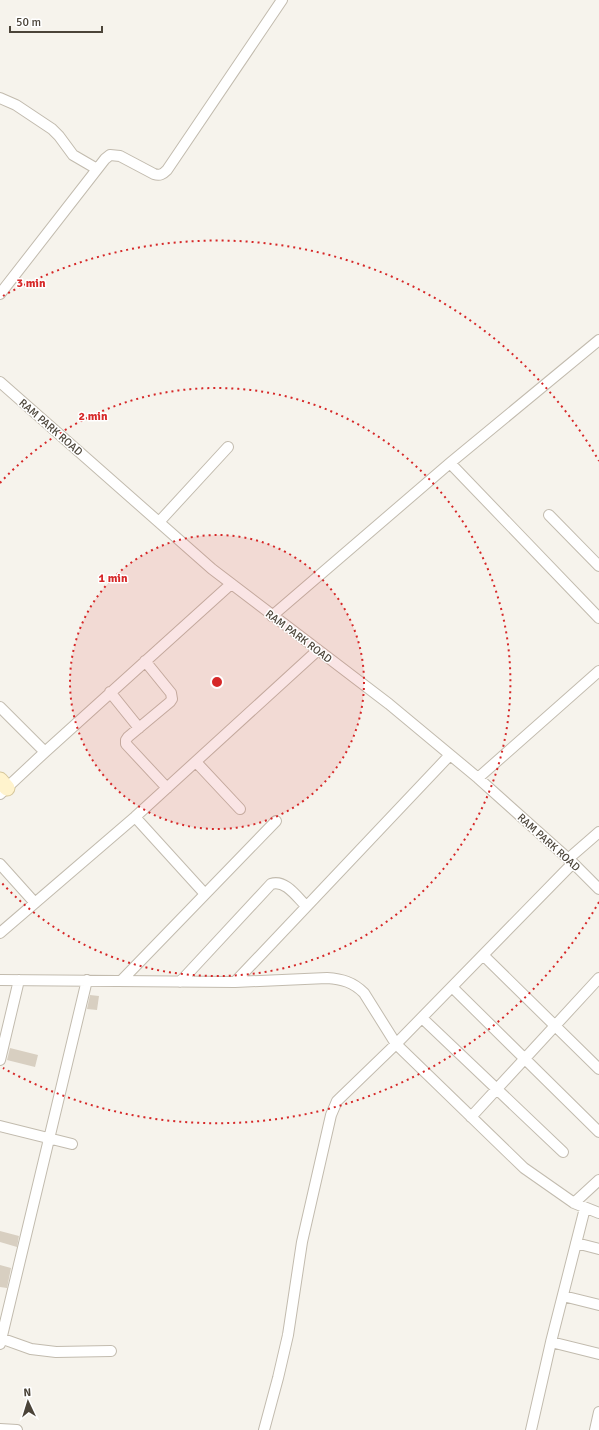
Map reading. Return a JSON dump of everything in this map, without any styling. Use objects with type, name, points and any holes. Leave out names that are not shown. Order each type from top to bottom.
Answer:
[{"type":"street","points":[[0,294],[97,169],[110,155],[115,154],[120,156],[154,174],[163,174],[167,170],[282,0]]},
{"type":"street","points":[[0,98],[16,105],[52,130],[59,136],[73,155],[97,169]]},
{"type":"street","points":[[272,616],[450,463],[599,340]]},
{"type":"street","name":"RAM PARK ROAD","points":[[0,382],[231,584],[389,704],[478,778],[571,861],[599,889]]},
{"type":"street","points":[[159,522],[228,447]]},
{"type":"street","points":[[450,463],[599,618]]},
{"type":"street","points":[[549,514],[599,566]]},
{"type":"street","points":[[2,787],[45,752],[231,584]]},
{"type":"street","points":[[0,933],[135,817],[318,650]]},
{"type":"street","points":[[145,661],[172,696],[170,702],[128,737],[126,744],[167,788]]},
{"type":"street","points":[[478,778],[599,671]]},
{"type":"street","points":[[110,692],[139,728]]},
{"type":"street","points":[[0,707],[45,752]]},
{"type":"street","points":[[235,982],[450,756]]},
{"type":"street","points":[[196,762],[240,809]]},
{"type":"street","points":[[135,817],[205,894]]},
{"type":"street","points":[[121,981],[276,821]]},
{"type":"street","points":[[264,1430],[288,1335],[302,1242],[331,1115],[337,1101],[422,1018],[599,832]]},
{"type":"street","points":[[0,864],[35,903]]},
{"type":"street","points":[[180,982],[270,884],[279,882],[284,885],[306,906]]},
{"type":"street","points":[[483,955],[599,1069]]},
{"type":"street","points":[[0,980],[235,982],[327,978],[340,979],[348,982],[364,993],[396,1044],[524,1168],[574,1203],[599,1213]]},
{"type":"street","points":[[471,1117],[599,978]]},
{"type":"street","points":[[0,1060],[19,980]]},
{"type":"street","points":[[87,980],[0,1340],[31,1349],[56,1352],[111,1351]]},
{"type":"street","points":[[452,987],[599,1132]]},
{"type":"street","points":[[422,1018],[563,1152]]},
{"type":"street","points":[[0,1126],[72,1144]]},
{"type":"street","points":[[574,1203],[599,1180]]},
{"type":"street","points":[[531,1430],[551,1342],[585,1208]]},
{"type":"street","points":[[576,1243],[599,1249]]},
{"type":"street","points":[[563,1296],[599,1305]]},
{"type":"street","points":[[551,1342],[599,1354]]},
{"type":"street","points":[[595,1430],[599,1412]]},
{"type":"street","points":[[0,1429],[17,1430]]},
{"type":"building","points":[[90,995],[99,996],[97,1010],[87,1009]]},
{"type":"building","points":[[10,1048],[38,1055],[35,1067],[7,1060]]},
{"type":"building","points":[[0,1231],[19,1236],[17,1247],[0,1242]]},
{"type":"building","points":[[0,1265],[11,1268],[7,1288],[0,1287]]}]
